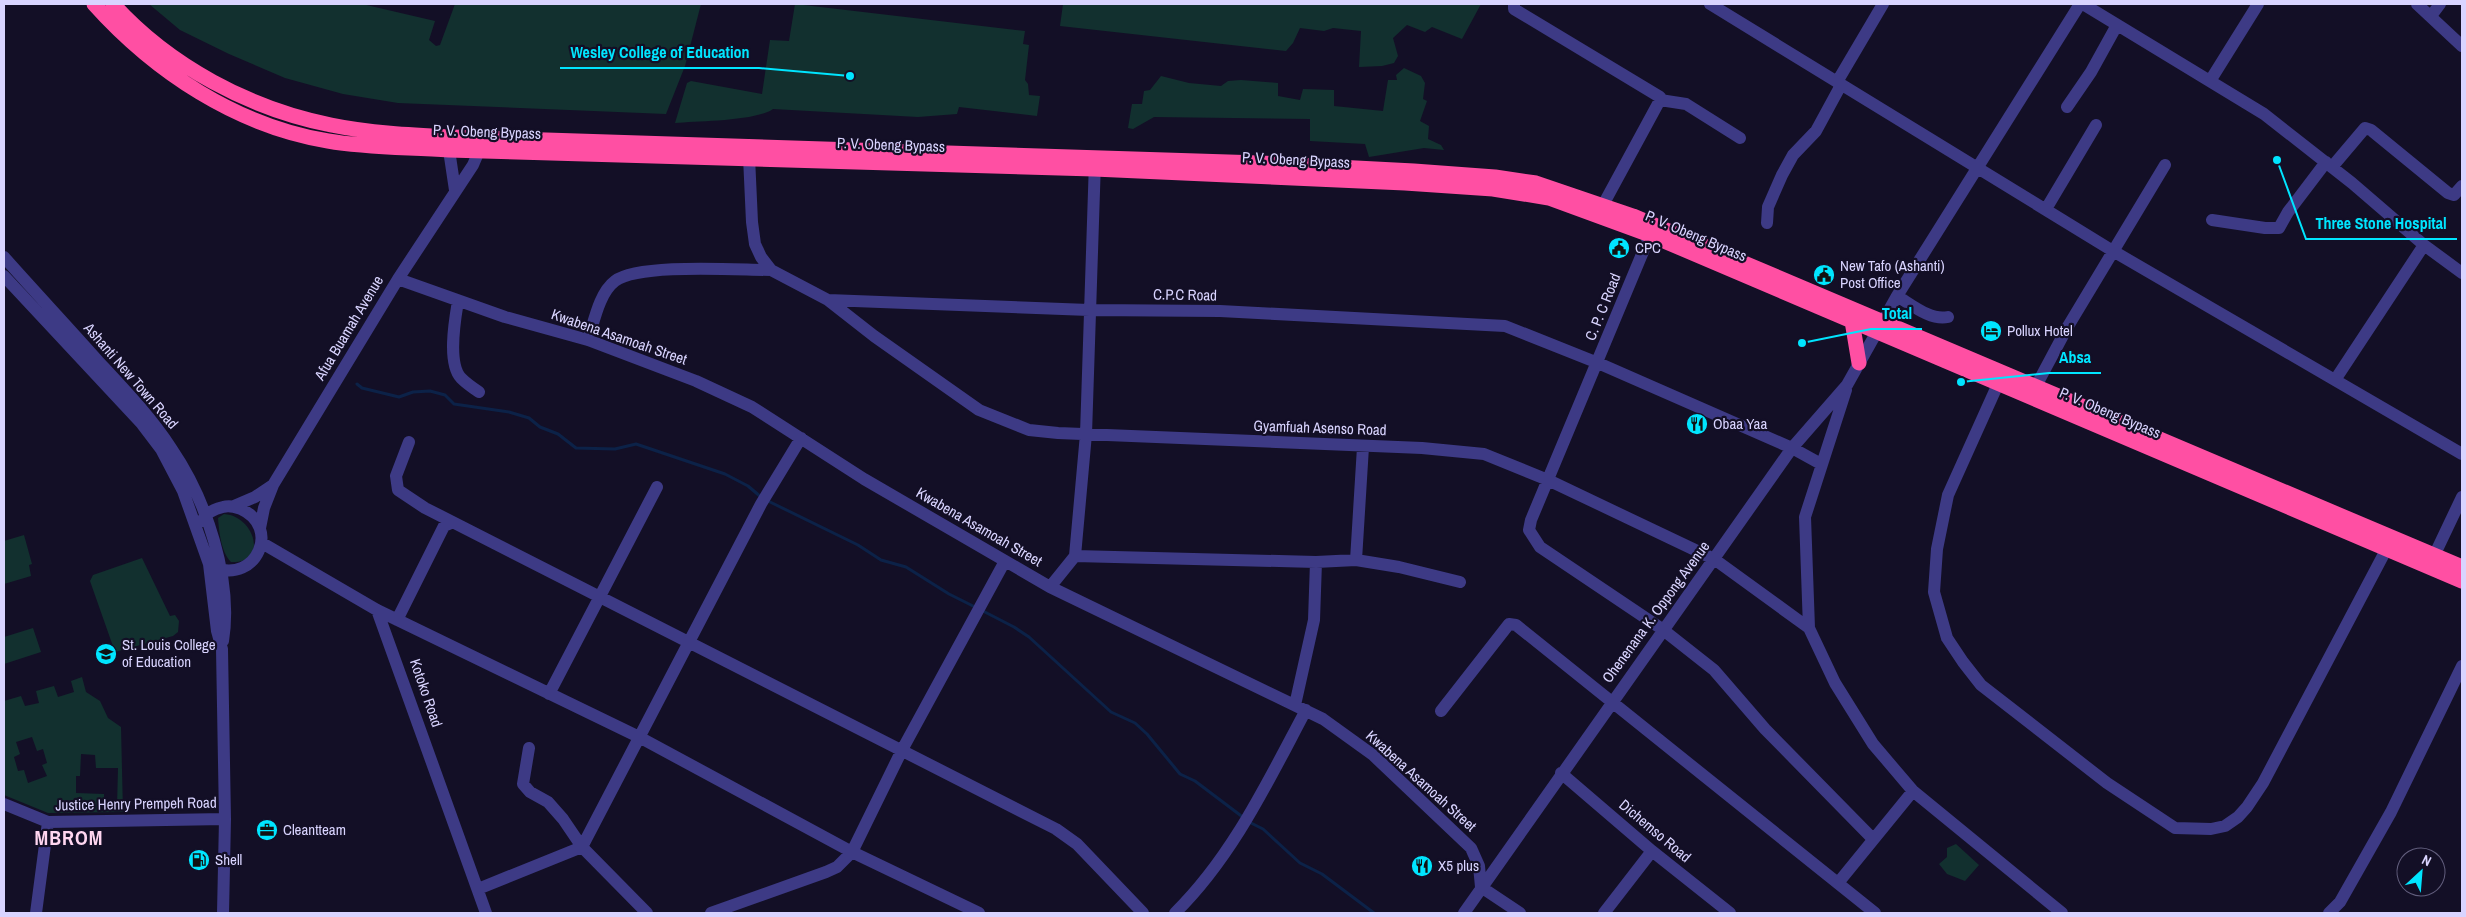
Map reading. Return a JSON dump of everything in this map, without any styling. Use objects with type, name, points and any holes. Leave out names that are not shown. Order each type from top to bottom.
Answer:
[{"type":"highway","name":"P. V. Obeng Bypass","points":[[94,4],[129,40],[176,77],[211,99],[264,122],[327,141],[370,146],[482,143],[1095,163],[1493,189],[1550,198],[1650,235],[1852,321],[1881,326],[1998,384],[2462,581]]},
{"type":"highway","name":"P. V. Obeng Bypass","points":[[113,4],[128,20],[178,60],[214,84],[267,107],[332,126],[450,144]]},
{"type":"highway","name":"P. V. Obeng Bypass","points":[[1095,163],[1260,163],[1495,177],[1536,183],[1604,205],[1881,326],[2035,388],[2462,567]]},
{"type":"highway","points":[[1852,321],[1859,363]]},
{"type":"street","points":[[1514,4],[1514,10],[1660,97],[1660,100]]},
{"type":"street","points":[[1710,4],[2113,251],[2462,454]]},
{"type":"street","points":[[1767,223],[1768,207],[1782,175],[1793,155],[1816,131],[1839,83],[1883,4]]},
{"type":"street","points":[[2082,4],[2264,114],[2329,165],[2424,245],[2462,273]]},
{"type":"street","name":"Ohenenana K. Oppong Avenue","points":[[1464,913],[1662,629],[1792,448],[1847,385],[1897,296],[2082,4]]},
{"type":"street","points":[[2210,82],[2258,4]]},
{"type":"street","points":[[2418,4],[2462,46]]},
{"type":"street","points":[[2431,16],[2440,4]]},
{"type":"street","points":[[2067,107],[2118,25]]},
{"type":"street","points":[[1660,100],[1686,104],[1740,138]]},
{"type":"street","points":[[1604,205],[1660,100]]},
{"type":"street","points":[[2046,209],[2096,125]]},
{"type":"street","points":[[2212,220],[2265,228],[2279,228],[2288,212],[2329,165],[2366,128],[2371,130],[2448,193],[2454,195],[2462,186]]},
{"type":"street","name":"Afua Buamah Avenue","points":[[260,528],[264,508],[273,485],[398,279],[467,175],[482,143]]},
{"type":"street","points":[[450,144],[456,190]]},
{"type":"street","points":[[749,151],[752,222],[755,244],[771,270]]},
{"type":"street","points":[[1050,587],[1074,556],[1086,434],[1095,163]]},
{"type":"street","points":[[2035,388],[2067,328],[2164,165]]},
{"type":"street","name":"C. P. C Road","points":[[1650,235],[1598,363],[1530,520],[1529,530],[1532,538],[1549,554],[1662,629],[1714,670],[1765,729],[1872,838]]},
{"type":"street","points":[[2335,380],[2424,245]]},
{"type":"street","name":"Ashanti New Town Road","points":[[4,257],[156,426],[177,456],[196,495],[215,545],[224,595],[225,629],[222,649],[225,819],[223,913]]},
{"type":"street","points":[[588,340],[602,299],[614,281],[632,274],[666,271],[771,270]]},
{"type":"street","name":"C.P.C Road","points":[[771,270],[828,300],[1090,310],[1220,311],[1505,326],[1598,363],[1792,448],[1821,464]]},
{"type":"street","name":"Ashanti New Town Road","points":[[4,276],[142,424],[160,448],[184,491],[209,564],[217,631],[222,649]]},
{"type":"street","name":"Kwabena Asamoah Street","points":[[398,279],[458,301],[588,340],[696,381],[752,407],[864,479],[1050,587],[1324,718],[1372,755],[1471,848],[1479,866],[1481,887]]},
{"type":"street","points":[[1897,296],[1928,314],[1941,319],[1948,317]]},
{"type":"street","points":[[828,300],[874,336],[979,410],[1029,430],[1086,434]]},
{"type":"street","points":[[458,301],[454,324],[454,360],[459,376],[479,392]]},
{"type":"street","points":[[1998,384],[1948,494],[1939,540],[1934,592],[1947,638],[1981,685],[2107,783],[2175,828],[2211,829],[2225,826],[2238,817],[2247,807],[2263,783],[2386,550]]},
{"type":"street","points":[[1847,385],[1805,517],[1809,628],[1835,683],[1873,744],[1913,791],[2062,913]]},
{"type":"street","name":"Gyamfuah Asenso Road","points":[[1086,434],[1422,448],[1484,454],[1548,480],[1714,559],[1809,628]]},
{"type":"street","points":[[478,889],[582,847],[764,499],[801,438]]},
{"type":"street","points":[[409,442],[396,476],[398,490],[451,523],[459,525],[601,598],[690,641],[1067,836],[1143,913]]},
{"type":"street","points":[[1356,560],[1363,447]]},
{"type":"street","name":"Afua Buamah Avenue","points":[[229,506],[255,497],[273,485]]},
{"type":"street","points":[[549,694],[601,598],[657,487]]},
{"type":"street","points":[[196,495],[214,505],[229,506],[250,513],[260,528],[262,543],[252,562],[234,571],[221,570],[209,564]]},
{"type":"street","points":[[2434,556],[2462,497]]},
{"type":"street","points":[[197,530],[204,516],[214,509],[229,506]]},
{"type":"street","points":[[397,620],[444,526],[451,523]]},
{"type":"street","points":[[262,543],[377,610],[639,738],[852,852],[979,913]]},
{"type":"street","points":[[1074,556],[1316,562],[1356,560],[1460,582]]},
{"type":"street","points":[[711,913],[826,872],[837,867],[852,852],[902,750],[1005,561]]},
{"type":"street","points":[[1175,913],[1200,885],[1250,816],[1300,707],[1314,620],[1316,562]]},
{"type":"street","points":[[224,595],[234,571]]},
{"type":"street","name":"Kotoko Road","points":[[377,610],[486,913]]},
{"type":"street","points":[[1441,711],[1509,624],[1516,624],[1875,913]]},
{"type":"street","points":[[2329,913],[2340,902],[2391,812],[2462,666]]},
{"type":"street","points":[[529,748],[523,784],[530,792],[548,802],[563,819],[582,847],[647,913]]},
{"type":"street","name":"Dichemso Road","points":[[1561,773],[1652,851],[1730,913]]},
{"type":"street","points":[[1838,883],[1872,838],[1913,791]]},
{"type":"street","points":[[4,804],[48,822],[36,913]]},
{"type":"street","name":"Justice Henry Prempeh Road","points":[[48,822],[225,819]]},
{"type":"street","points":[[1604,913],[1652,851]]},
{"type":"street","points":[[1481,887],[1520,913]]},
{"type":"green space","points":[[149,4],[362,4],[435,21],[429,40],[436,46],[440,45],[455,4],[701,4],[685,66],[666,114],[398,103],[343,94],[285,78],[229,54],[180,30]]},
{"type":"green space","points":[[795,4],[1025,31],[1023,44],[1029,45],[1025,80],[1028,84],[1029,95],[1040,96],[1037,116],[959,107],[957,114],[918,117],[773,109],[765,113],[741,118],[675,123],[687,83],[691,81],[762,94],[770,40],[789,41]]},
{"type":"green space","points":[[1063,4],[1481,4],[1462,39],[1432,27],[1425,32],[1407,25],[1393,38],[1398,56],[1394,63],[1382,66],[1359,67],[1361,31],[1333,28],[1324,31],[1300,28],[1293,43],[1286,51],[1060,26]]},
{"type":"green space","points":[[1404,68],[1421,76],[1425,83],[1423,99],[1427,101],[1420,121],[1429,126],[1428,139],[1441,145],[1444,150],[1424,148],[1369,157],[1365,144],[1310,141],[1310,119],[1154,117],[1133,129],[1128,128],[1132,104],[1142,104],[1144,91],[1150,90],[1161,76],[1189,83],[1221,86],[1228,81],[1241,80],[1278,83],[1278,96],[1300,100],[1303,89],[1334,90],[1334,106],[1383,111],[1388,80],[1397,80],[1396,75]]},
{"type":"green space","points":[[224,514],[235,517],[244,523],[250,531],[254,548],[250,556],[243,561],[231,562],[225,553],[221,541],[218,518]]},
{"type":"green space","points":[[24,535],[32,564],[29,565],[31,576],[4,584],[4,541]]},
{"type":"green space","points":[[142,558],[170,616],[175,615],[179,621],[178,632],[173,636],[115,652],[90,581],[93,575]]},
{"type":"green space","points":[[33,628],[41,652],[4,664],[4,637]]},
{"type":"green space","points":[[82,677],[86,692],[100,701],[108,718],[121,727],[123,812],[48,813],[4,795],[4,701],[21,696],[25,706],[39,703],[36,691],[54,686],[58,697],[74,692],[71,681]],"holes":[[[32,737],[37,751],[43,749],[47,763],[42,765],[47,776],[28,783],[24,770],[18,771],[14,757],[20,754],[16,742]],[[81,754],[95,755],[96,768],[118,768],[117,807],[104,807],[104,794],[76,793],[76,776],[80,776]]]},
{"type":"green space","points":[[1956,844],[1979,865],[1965,881],[1947,874],[1939,864],[1947,857],[1947,848]]},
{"type":"waterway","points":[[357,384],[362,388],[399,397],[413,392],[430,391],[445,395],[454,404],[509,412],[529,418],[540,427],[558,434],[576,448],[615,449],[636,444],[725,474],[748,486],[761,497]]},
{"type":"waterway","points":[[766,500],[858,545],[881,560],[906,567],[949,594],[975,607]]},
{"type":"waterway","points":[[981,610],[1029,637],[1111,712],[1135,723],[1147,734],[1180,774],[1195,781],[1244,818]]},
{"type":"waterway","points":[[1249,822],[1263,829],[1300,863],[1322,874],[1374,913]]},
{"type":"place","name":"Wesley College of Education","points":[[850,76]]},
{"type":"place","name":"Three Stone Hospital","points":[[2277,160]]},
{"type":"place","name":"CPC","points":[[1619,248]]},
{"type":"place","name":"New Tafo (Ashanti) Post Office","points":[[1824,275]]},
{"type":"place","name":"Pollux Hotel","points":[[1991,331]]},
{"type":"place","name":"Total","points":[[1802,343]]},
{"type":"place","name":"Absa","points":[[1961,382]]},
{"type":"place","name":"Obaa Yaa","points":[[1697,424]]},
{"type":"place","name":"St. Louis College of Education","points":[[106,654]]},
{"type":"place","name":"Cleantteam","points":[[267,830]]},
{"type":"place","name":"Shell","points":[[199,860]]},
{"type":"place","name":"X5 plus","points":[[1422,866]]},
{"type":"district","name":"MBROM","points":[[69,838]]}]
